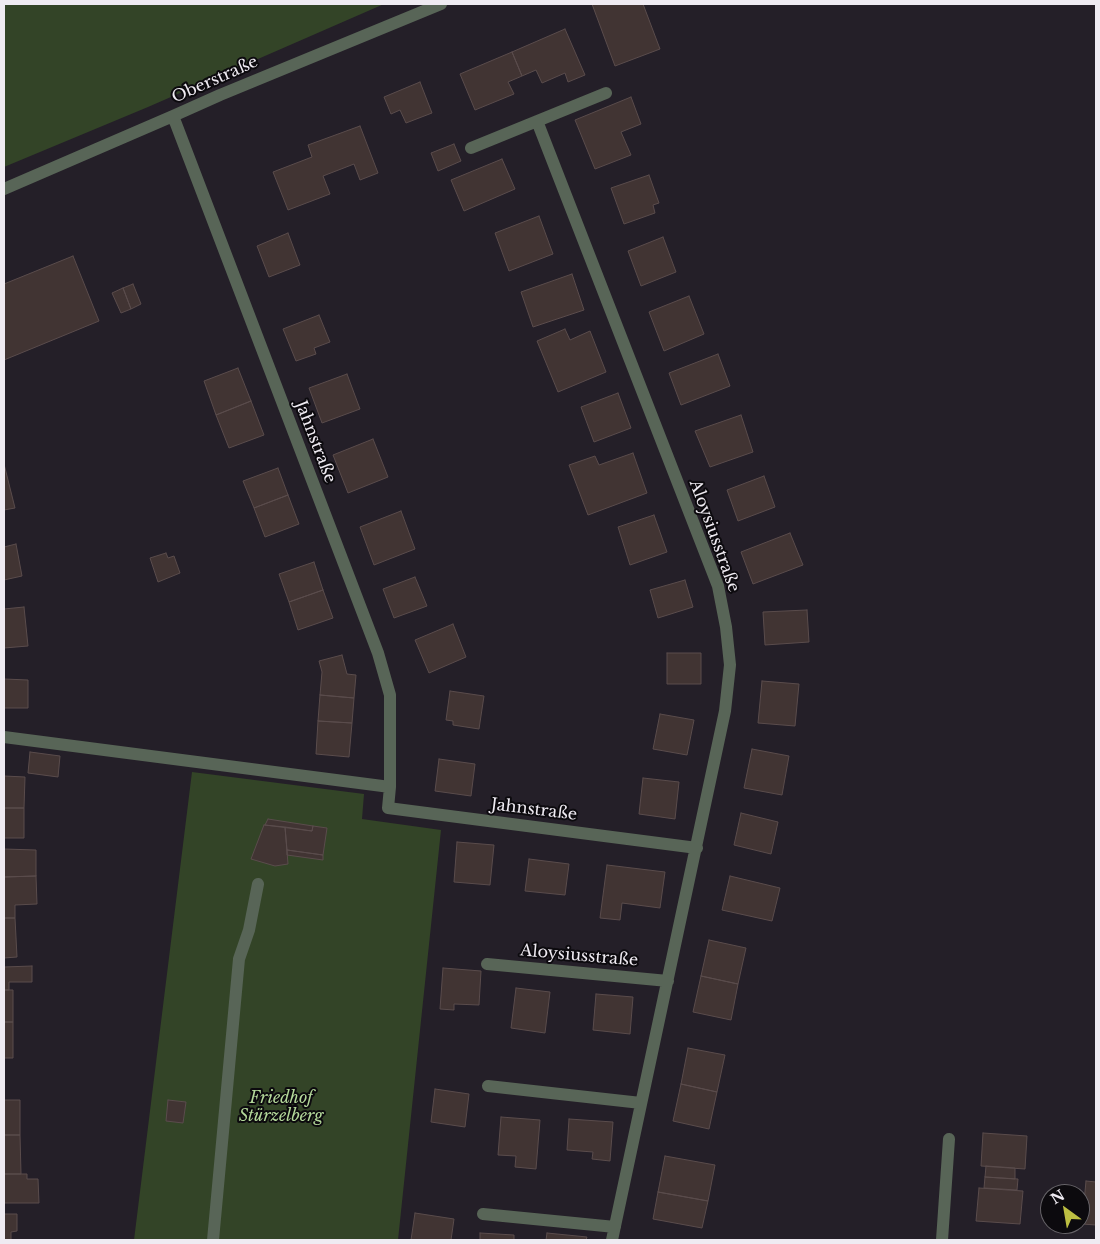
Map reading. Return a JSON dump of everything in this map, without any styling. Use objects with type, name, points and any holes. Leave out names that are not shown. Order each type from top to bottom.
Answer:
[{"type":"street","name":"Oberstraße","points":[[4,189],[220,95],[441,4]]},
{"type":"street","points":[[471,148],[606,93]]},
{"type":"street","name":"Jahnstraße","points":[[173,116],[378,653],[390,696],[390,787],[388,808],[697,848]]},
{"type":"street","name":"Aloysiusstraße","points":[[537,120],[718,586],[726,627],[730,665],[725,711],[697,848],[612,1240]]},
{"type":"street","points":[[4,737],[390,787]]},
{"type":"street","points":[[213,1240],[239,959],[249,930],[258,884]]},
{"type":"street","name":"Aloysiusstraße","points":[[487,964],[668,980]]},
{"type":"street","points":[[488,1086],[641,1103]]},
{"type":"street","points":[[942,1240],[949,1139]]},
{"type":"street","points":[[483,1214],[615,1227]]},
{"type":"green space","points":[[4,4],[384,4],[148,107],[4,167]]},
{"type":"green space","name":"Friedhof Stürzelberg","points":[[192,772],[364,794],[362,819],[441,830],[398,1240],[134,1240]]},
{"type":"building","points":[[592,4],[643,4],[660,49],[615,66]]},
{"type":"building","points":[[565,29],[585,75],[568,82],[565,73],[542,83],[536,70],[522,76],[512,52]]},
{"type":"building","points":[[512,52],[522,76],[508,82],[514,94],[475,110],[460,74]]},
{"type":"building","points":[[420,82],[432,113],[406,123],[400,110],[391,114],[384,97]]},
{"type":"building","points":[[631,97],[641,124],[621,132],[631,155],[595,169],[575,120]]},
{"type":"building","points":[[360,126],[378,173],[360,180],[354,164],[323,176],[330,194],[288,210],[273,172],[312,157],[308,145]]},
{"type":"building","points":[[454,144],[461,161],[438,171],[431,153]]},
{"type":"building","points":[[502,159],[515,189],[464,211],[451,180]]},
{"type":"building","points":[[649,175],[659,203],[653,205],[655,213],[624,224],[611,188]]},
{"type":"building","points":[[539,216],[553,254],[509,271],[495,233]]},
{"type":"building","points":[[288,233],[300,265],[269,277],[257,246]]},
{"type":"building","points":[[663,237],[676,272],[641,286],[628,251]]},
{"type":"building","points":[[73,256],[99,321],[4,360],[4,284]]},
{"type":"building","points":[[572,274],[584,310],[533,327],[521,292]]},
{"type":"building","points":[[133,284],[141,304],[131,309],[123,288]]},
{"type":"building","points":[[123,288],[131,309],[121,313],[112,293]]},
{"type":"building","points":[[689,296],[704,334],[664,351],[649,312]]},
{"type":"building","points":[[319,315],[330,342],[314,348],[316,354],[296,361],[283,329]]},
{"type":"building","points":[[565,329],[570,340],[590,331],[606,372],[558,392],[537,341]]},
{"type":"building","points":[[718,354],[730,386],[681,405],[669,373]]},
{"type":"building","points":[[238,368],[251,401],[216,415],[204,381]]},
{"type":"building","points":[[347,374],[360,409],[322,423],[309,388]]},
{"type":"building","points":[[618,393],[631,428],[594,442],[581,407]]},
{"type":"building","points":[[251,401],[264,435],[229,448],[216,415]]},
{"type":"building","points":[[741,415],[753,452],[710,467],[695,431]]},
{"type":"building","points":[[373,439],[388,477],[348,493],[333,455]]},
{"type":"building","points":[[633,453],[647,493],[588,515],[569,465],[595,456],[599,465]]},
{"type":"building","points":[[4,464],[15,508],[4,510]]},
{"type":"building","points":[[278,468],[288,495],[254,508],[243,481]]},
{"type":"building","points":[[764,476],[775,507],[738,521],[727,490]]},
{"type":"building","points":[[288,495],[299,524],[265,537],[254,508]]},
{"type":"building","points":[[401,511],[415,549],[374,565],[360,527]]},
{"type":"building","points":[[654,515],[667,552],[630,565],[618,527]]},
{"type":"building","points":[[790,533],[803,565],[753,584],[741,552]]},
{"type":"building","points":[[16,544],[22,576],[4,580],[4,547]]},
{"type":"building","points":[[166,553],[168,558],[174,556],[180,573],[158,582],[150,558]]},
{"type":"building","points":[[314,562],[323,590],[289,602],[279,574]]},
{"type":"building","points":[[415,577],[427,606],[394,618],[383,589]]},
{"type":"building","points":[[685,580],[693,607],[658,618],[650,590]]},
{"type":"building","points":[[323,590],[333,618],[298,630],[289,602]]},
{"type":"building","points":[[24,607],[28,646],[4,648],[4,609]]},
{"type":"building","points":[[807,610],[809,642],[765,645],[763,612]]},
{"type":"building","points":[[453,624],[466,657],[429,673],[415,640]]},
{"type":"building","points":[[667,653],[701,653],[701,684],[667,684]]},
{"type":"building","points":[[342,655],[347,674],[356,675],[354,698],[320,695],[322,672],[319,661]]},
{"type":"building","points":[[4,679],[28,680],[28,708],[4,708]]},
{"type":"building","points":[[762,681],[799,684],[795,726],[758,723]]},
{"type":"building","points":[[450,691],[484,696],[479,729],[453,725],[453,721],[446,720]]},
{"type":"building","points":[[320,695],[354,698],[352,723],[318,721]]},
{"type":"building","points":[[660,714],[694,720],[687,755],[653,749]]},
{"type":"building","points":[[318,721],[352,723],[349,757],[316,754]]},
{"type":"building","points":[[752,749],[789,756],[782,795],[744,788]]},
{"type":"building","points":[[30,752],[60,756],[58,777],[28,773]]},
{"type":"building","points":[[439,759],[475,764],[471,796],[435,791]]},
{"type":"building","points":[[4,776],[25,777],[24,808],[4,808]]},
{"type":"building","points":[[643,778],[679,782],[675,819],[639,814]]},
{"type":"building","points":[[4,808],[24,808],[24,838],[4,838]]},
{"type":"building","points":[[741,813],[778,822],[771,854],[734,845]]},
{"type":"building","points":[[268,819],[313,826],[312,831],[265,825]]},
{"type":"building","points":[[264,825],[285,827],[288,864],[275,866],[251,859]]},
{"type":"building","points":[[313,826],[327,828],[323,855],[287,850],[285,827],[312,831]]},
{"type":"building","points":[[457,842],[494,845],[490,885],[454,882]]},
{"type":"building","points":[[4,849],[36,850],[36,876],[4,877]]},
{"type":"building","points":[[287,850],[323,855],[323,860],[287,855]]},
{"type":"building","points":[[529,859],[569,864],[565,895],[525,891]]},
{"type":"building","points":[[607,865],[665,872],[660,908],[622,903],[620,920],[600,918]]},
{"type":"building","points":[[36,876],[37,904],[15,905],[15,918],[4,918],[4,877]]},
{"type":"building","points":[[730,876],[780,888],[772,921],[722,910]]},
{"type":"building","points":[[4,918],[15,918],[17,957],[4,958]]},
{"type":"building","points":[[709,940],[746,948],[738,984],[701,976]]},
{"type":"building","points":[[32,966],[32,982],[9,982],[9,990],[4,990],[4,967]]},
{"type":"building","points":[[443,968],[481,971],[479,1005],[454,1004],[454,1010],[440,1009]]},
{"type":"building","points":[[701,976],[738,984],[731,1020],[693,1012]]},
{"type":"building","points":[[516,988],[550,992],[545,1033],[511,1028]]},
{"type":"building","points":[[4,990],[13,990],[13,1022],[4,1022]]},
{"type":"building","points":[[596,994],[633,997],[630,1034],[593,1030]]},
{"type":"building","points":[[4,1022],[13,1022],[13,1058],[4,1058]]},
{"type":"building","points":[[688,1048],[725,1055],[717,1092],[681,1084]]},
{"type":"building","points":[[681,1084],[717,1092],[709,1129],[673,1121]]},
{"type":"building","points":[[435,1089],[469,1094],[465,1127],[431,1122]]},
{"type":"building","points":[[4,1100],[20,1100],[20,1135],[4,1135]]},
{"type":"building","points":[[168,1100],[186,1102],[183,1123],[166,1121]]},
{"type":"building","points":[[501,1117],[540,1120],[536,1169],[515,1167],[516,1156],[498,1155]]},
{"type":"building","points":[[569,1119],[613,1122],[610,1161],[592,1159],[593,1152],[567,1150]]},
{"type":"building","points":[[983,1133],[1027,1136],[1025,1169],[981,1166]]},
{"type":"building","points":[[4,1135],[20,1135],[21,1174],[4,1174]]},
{"type":"building","points":[[665,1156],[715,1165],[708,1201],[658,1192]]},
{"type":"building","points":[[986,1166],[1015,1168],[1015,1179],[985,1177]]},
{"type":"building","points":[[4,1174],[27,1174],[27,1179],[38,1179],[39,1203],[4,1203]]},
{"type":"building","points":[[985,1177],[1018,1179],[1017,1190],[984,1188]]},
{"type":"building","points":[[1086,1181],[1096,1182],[1096,1225],[1090,1225],[1090,1184],[1086,1184]]},
{"type":"building","points":[[979,1188],[1023,1191],[1020,1224],[976,1221]]},
{"type":"building","points":[[658,1192],[708,1201],[702,1228],[653,1219]]},
{"type":"building","points":[[415,1213],[454,1219],[451,1240],[411,1240]]},
{"type":"building","points":[[4,1214],[17,1214],[17,1231],[11,1232],[11,1240],[4,1240]]},
{"type":"building","points":[[480,1233],[514,1235],[514,1240],[480,1240]]},
{"type":"building","points":[[547,1233],[587,1237],[586,1240],[546,1240]]}]
